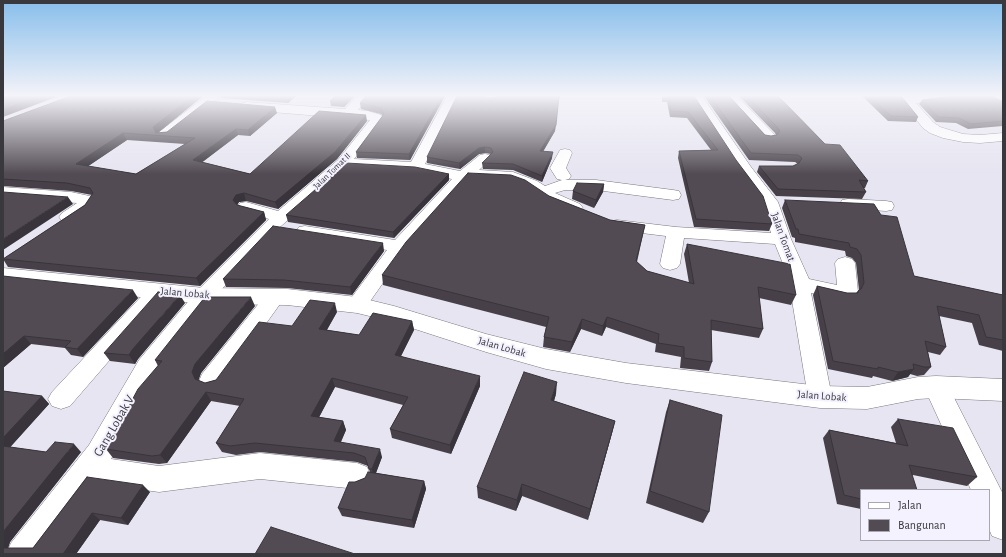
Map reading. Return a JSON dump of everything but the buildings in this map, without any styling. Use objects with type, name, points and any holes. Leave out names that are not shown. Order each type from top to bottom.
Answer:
[{"type":"street","points":[[164,135],[181,122]]},
{"type":"street","name":"Jalan Tomat II","points":[[204,296],[277,221],[343,163],[375,122]]},
{"type":"street","points":[[416,167],[439,122]]},
{"type":"street","name":"Jalan Tomat","points":[[713,122],[743,166],[770,202],[782,239],[798,276],[820,397]]},
{"type":"street","points":[[755,122],[769,137]]},
{"type":"street","points":[[925,122],[935,130],[948,135],[963,138],[980,139],[1003,137]]},
{"type":"street","points":[[563,176],[558,168],[565,153]]},
{"type":"street","points":[[357,305],[399,246],[463,176],[485,158]]},
{"type":"street","points":[[343,163],[416,167],[463,176],[479,175],[513,177],[531,184],[554,200],[615,224],[676,232],[782,239]]},
{"type":"street","points":[[743,166],[763,166]]},
{"type":"street","points":[[542,192],[563,176],[600,172]]},
{"type":"street","points":[[542,192],[563,185],[596,185],[673,195]]},
{"type":"street","points":[[3,192],[71,197],[88,201],[83,207],[52,228]]},
{"type":"street","points":[[770,202],[789,204]]},
{"type":"street","points":[[835,206],[884,209]]},
{"type":"street","points":[[246,207],[277,221],[399,246]]},
{"type":"street","points":[[670,264],[676,232]]},
{"type":"street","points":[[799,284],[843,293],[848,292],[845,263]]},
{"type":"street","name":"Jalan Lobak","points":[[3,275],[204,296],[317,299],[357,305],[394,314],[486,343],[552,360],[626,373],[820,397],[867,398],[918,388],[936,387],[1003,390]]},
{"type":"street","points":[[61,399],[158,291]]},
{"type":"street","name":"Gang Lobak V","points":[[22,554],[89,469],[99,454],[147,368],[204,296]]},
{"type":"street","points":[[211,381],[275,297]]},
{"type":"street","points":[[936,387],[986,489]]},
{"type":"street","points":[[89,469],[159,479],[260,466],[357,476]]},
{"type":"street","points":[[990,499],[1003,525]]}]
